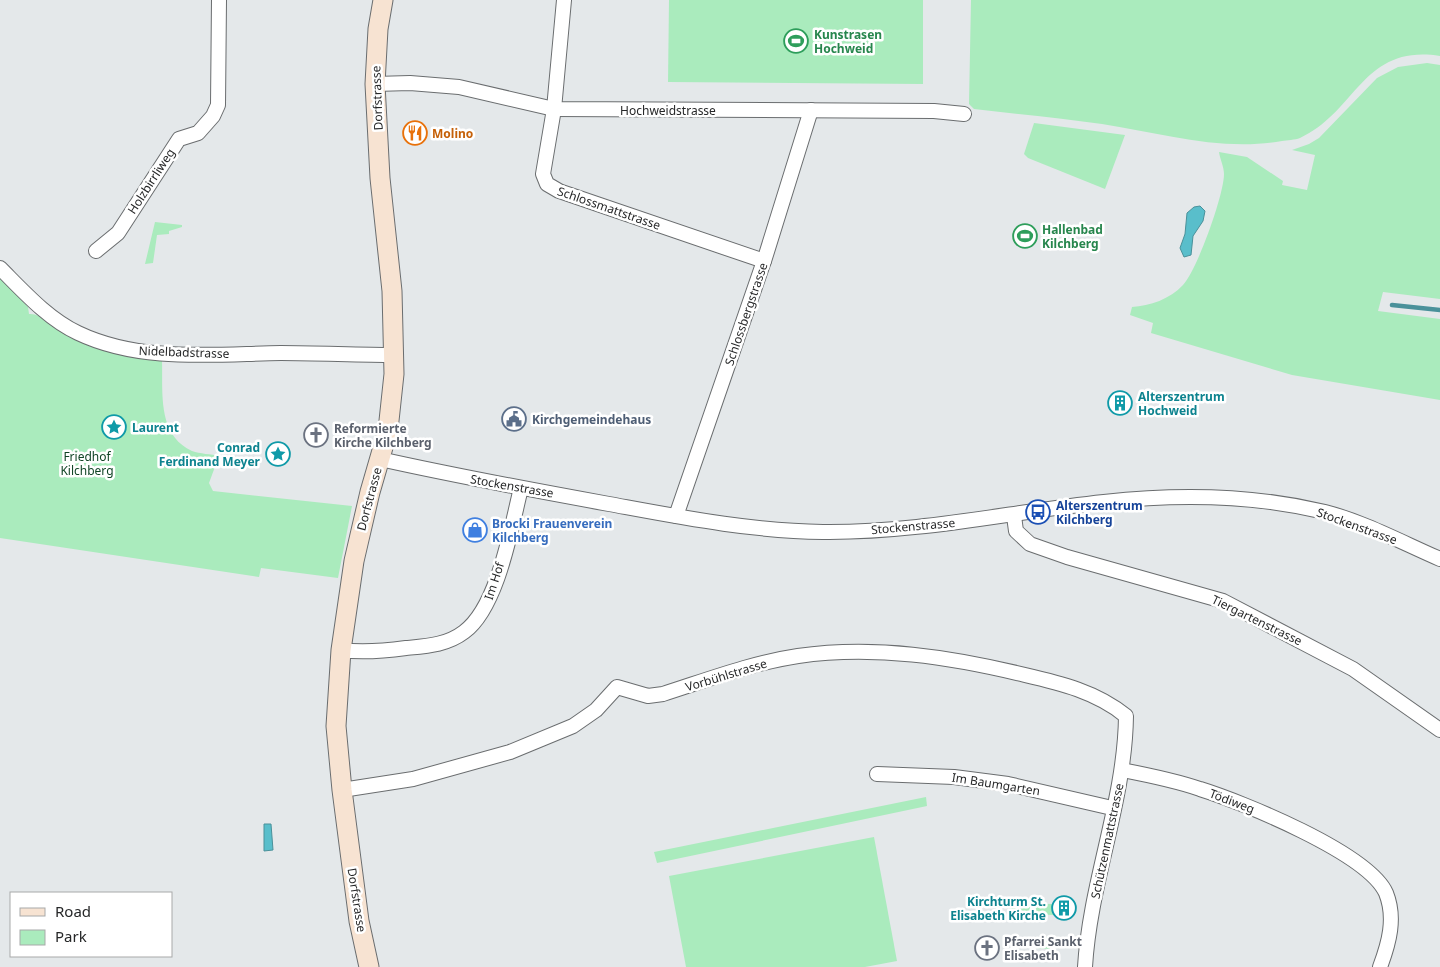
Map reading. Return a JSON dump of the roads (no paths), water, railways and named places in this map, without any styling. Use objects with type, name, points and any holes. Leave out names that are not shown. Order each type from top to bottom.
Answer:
[{"type":"street","name":"Holzbirrliweg","points":[[96,251],[118,233],[178,139],[198,133],[213,116],[218,105],[219,0]]},
{"type":"street","name":"Dorfstrasse","points":[[370,967],[359,921],[342,790],[336,726],[341,650],[358,542],[391,413],[395,355],[375,84],[378,29],[383,0]]},
{"type":"street","name":"Schlossmattstrasse","points":[[564,0],[554,109],[543,174],[546,184],[558,191],[764,261]]},
{"type":"street","name":"Hochweidstrasse","points":[[375,84],[410,83],[459,87],[554,109],[934,111],[964,114]]},
{"type":"street","name":"Schlossbergstrasse","points":[[676,516],[764,261],[811,110]]},
{"type":"street","name":"Nidelbadstrasse","points":[[0,268],[31,299],[57,320],[78,333],[123,349],[166,354],[395,355]]},
{"type":"street","name":"Stockenstrasse","points":[[380,459],[521,488],[676,516],[744,527],[827,532],[878,530],[1014,516],[1104,502],[1240,499],[1290,505],[1328,513],[1440,559]]},
{"type":"street","name":"Im Hof","points":[[341,650],[374,652],[433,646],[464,632],[476,620],[488,603],[521,488]]},
{"type":"street","name":"Tiergartenstrasse","points":[[1014,516],[1016,531],[1030,544],[1067,557],[1223,601],[1353,670],[1440,730]]},
{"type":"street","name":"Vorbühlstrasse","points":[[342,790],[413,778],[510,752],[573,726],[596,710],[617,687],[648,696],[663,694],[750,666],[799,656],[895,653],[991,667],[1042,679],[1095,696],[1112,704],[1126,716]]},
{"type":"street","name":"Schützenmattstrasse","points":[[1085,967],[1088,928],[1112,808],[1122,770],[1126,716]]},
{"type":"street","name":"Tödiweg","points":[[1122,770],[1160,777],[1233,801],[1294,828],[1337,850],[1372,874],[1386,892],[1391,912],[1391,932],[1380,967]]},
{"type":"street","name":"Im Baumgarten","points":[[877,774],[954,777],[1008,784],[1112,808]]},
{"type":"water","points":[[1200,206],[1205,211],[1203,221],[1193,236],[1191,255],[1184,257],[1180,248],[1185,234],[1187,213],[1194,207]]},
{"type":"water","points":[[264,824],[271,824],[273,850],[264,851]]},
{"type":"waterway","points":[[1392,305],[1440,310]]},
{"type":"place","name":"Kunstrasen Hochweid","points":[[796,41]]},
{"type":"place","name":"Molino","points":[[415,133]]},
{"type":"place","name":"Hallenbad Kilchberg","points":[[1025,236]]},
{"type":"place","name":"Alterszentrum Hochweid","points":[[1120,403]]},
{"type":"place","name":"Kirchgemeindehaus","points":[[514,419]]},
{"type":"place","name":"Laurent","points":[[114,427]]},
{"type":"place","name":"Reformierte Kirche Kilchberg","points":[[316,435]]},
{"type":"place","name":"Conrad Ferdinand Meyer","points":[[278,454]]},
{"type":"place","name":"Alterszentrum Kilchberg","points":[[1038,512]]},
{"type":"place","name":"Brocki Frauenverein Kilchberg","points":[[475,530]]},
{"type":"place","name":"Kirchturm St. Elisabeth Kirche","points":[[1064,908]]},
{"type":"place","name":"Pfarrei Sankt Elisabeth","points":[[987,948]]},
{"type":"park label","name":"Friedhof Kilchberg","points":[[87,463]]}]
